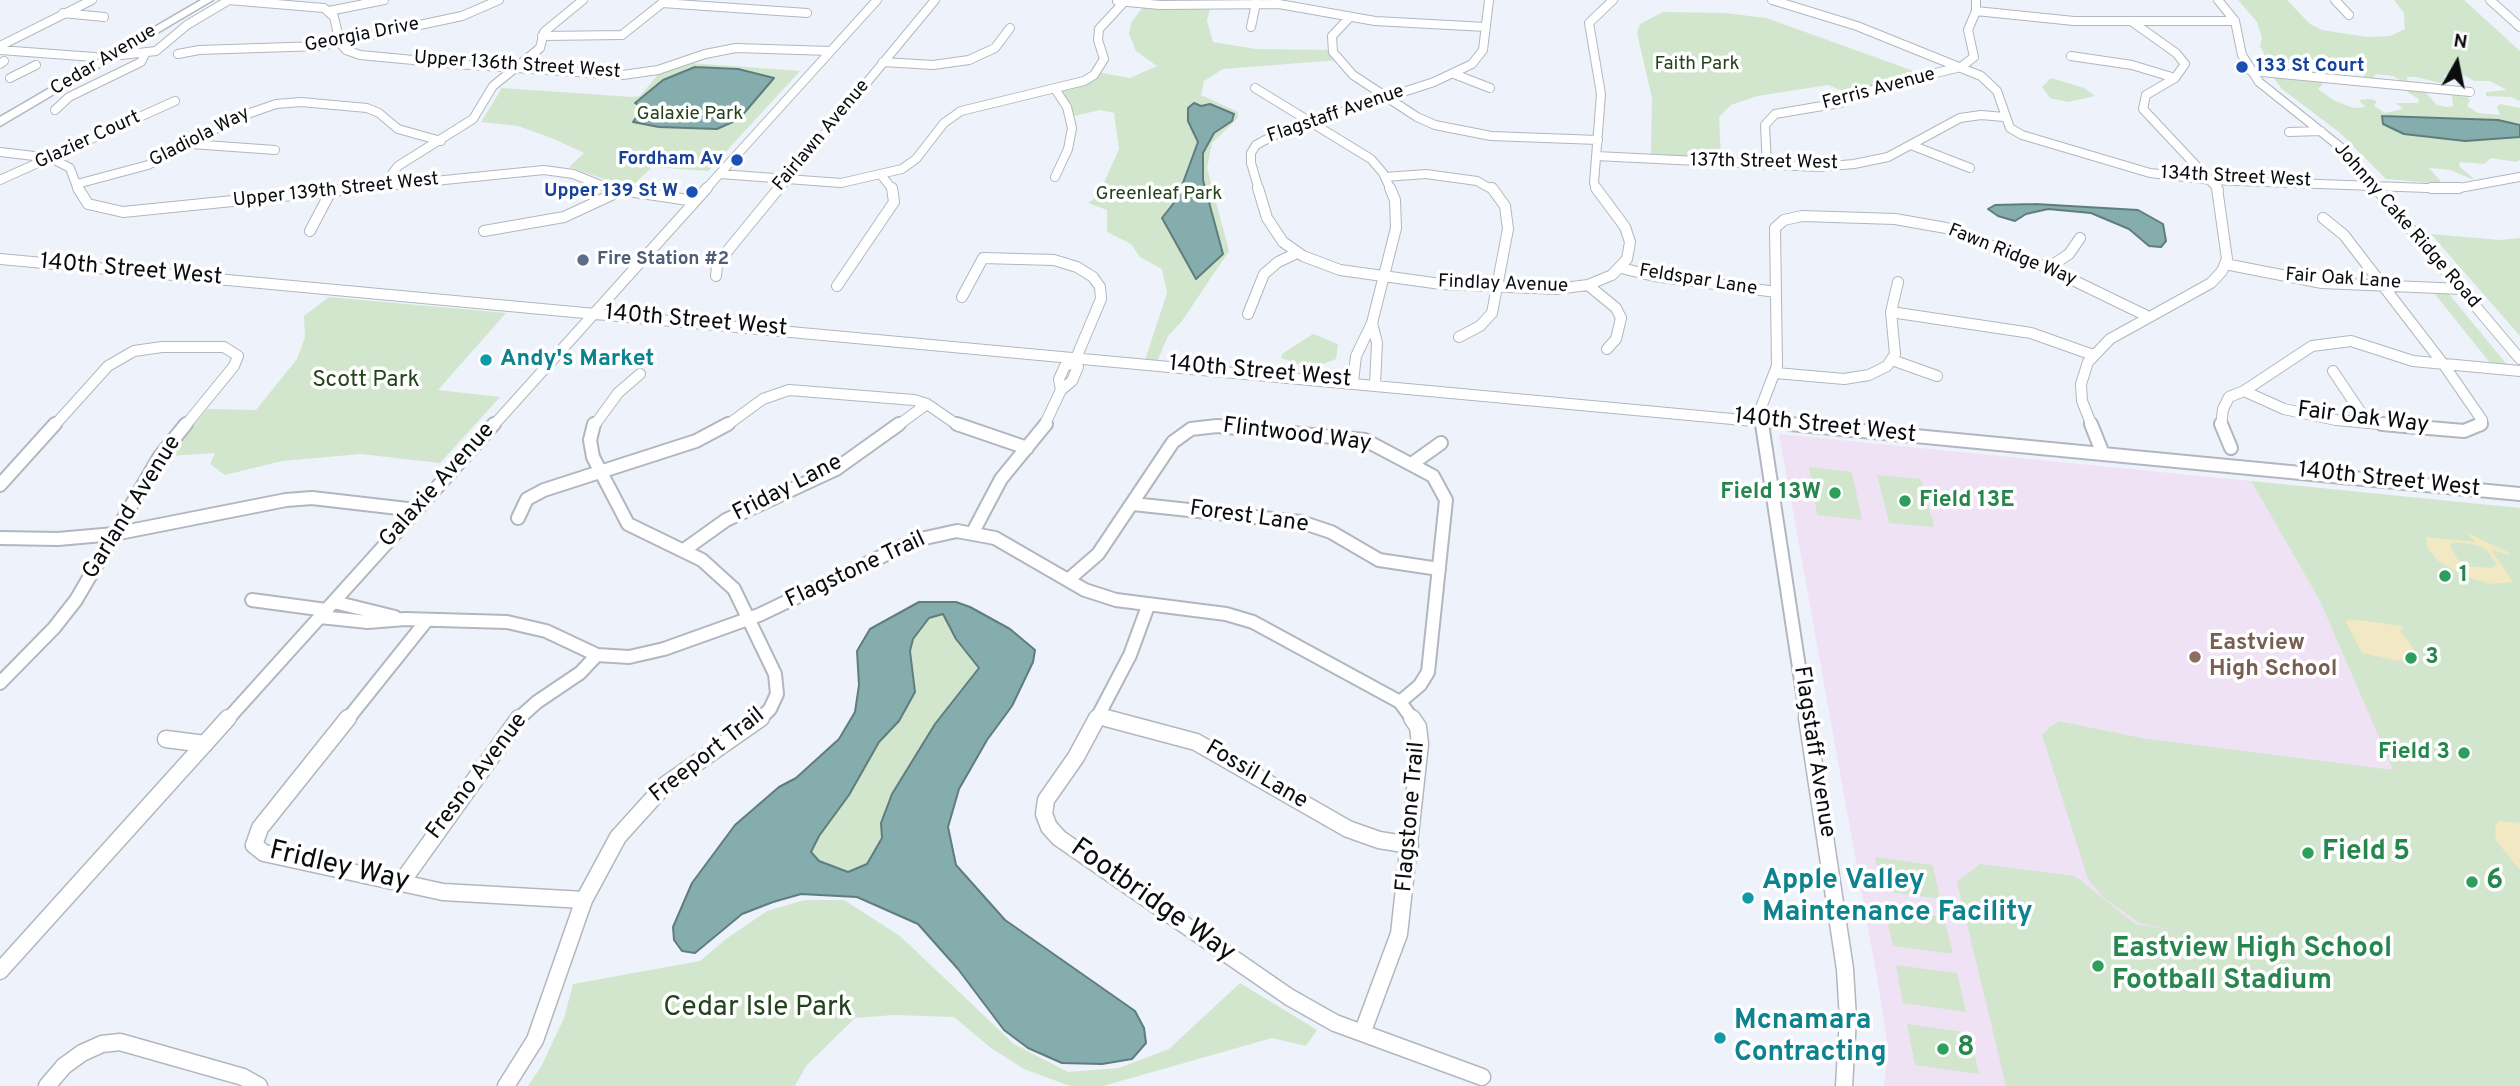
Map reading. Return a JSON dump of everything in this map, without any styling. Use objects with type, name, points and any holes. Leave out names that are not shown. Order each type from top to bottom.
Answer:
[{"type":"highway","name":"Cedar Avenue","points":[[0,113],[193,0]]},
{"type":"highway","name":"Cedar Avenue","points":[[0,122],[208,0]]},
{"type":"street","points":[[0,48],[92,0]]},
{"type":"street","points":[[112,56],[142,55],[156,51],[187,24],[228,0],[313,6],[329,11],[384,0]]},
{"type":"street","name":"Georgia Drive","points":[[178,54],[200,50],[298,48],[340,43],[462,16],[499,0]]},
{"type":"street","points":[[383,186],[398,166],[474,119],[486,94],[540,48],[542,36],[549,27],[583,0]]},
{"type":"street","name":"Galaxie Avenue","points":[[0,971],[877,0]]},
{"type":"street","name":"Fairlawn Avenue","points":[[716,276],[717,266],[729,249],[935,0]]},
{"type":"street","points":[[1113,0],[1160,5],[1256,4],[1299,7],[1401,24],[1486,27]]},
{"type":"street","name":"Flagstaff Avenue","points":[[1382,278],[1331,268],[1297,253],[1283,242],[1270,226],[1251,158],[1256,145],[1266,138],[1312,121],[1454,74],[1479,58],[1489,0]]},
{"type":"street","points":[[1614,0],[1597,13],[1590,23],[1601,94],[1596,189],[1629,236],[1629,255],[1621,268]]},
{"type":"street","points":[[1772,0],[1795,2],[1961,67],[1993,85],[2004,117]]},
{"type":"street","name":"Ferris Avenue","points":[[1767,165],[1765,125],[1775,114],[1840,103],[1885,85],[1961,67],[1974,57],[1968,30],[1976,11],[1976,0]]},
{"type":"street","name":"Johnny Cake Ridge Road","points":[[2218,0],[2235,21],[2242,55],[2251,71],[2272,94],[2344,150],[2520,359]]},
{"type":"street","points":[[2335,0],[2349,15]]},
{"type":"street","points":[[2490,0],[2520,27]]},
{"type":"street","points":[[542,36],[622,35],[664,2],[807,13]]},
{"type":"street","points":[[720,174],[841,183],[882,176],[916,159],[943,124],[961,111],[988,102],[1084,81],[1101,68],[1104,59],[1098,40],[1100,29],[1124,2]]},
{"type":"street","points":[[1251,27],[1256,4]]},
{"type":"street","points":[[329,11],[334,17],[340,43]]},
{"type":"street","points":[[1976,11],[2074,21],[2235,21]]},
{"type":"street","points":[[63,13],[104,16]]},
{"type":"street","points":[[1350,17],[1332,36],[1332,50],[1353,75],[1435,125],[1461,132],[1598,140]]},
{"type":"street","points":[[2103,454],[2081,393],[2085,369],[2093,355],[2110,339],[2211,282],[2225,264],[2222,203],[2212,180],[2150,121],[2143,109],[2146,95],[2175,78],[2184,69],[2182,59],[2131,21]]},
{"type":"street","points":[[883,62],[933,65],[968,60],[995,48],[1010,28]]},
{"type":"street","name":"Upper 136th Street West","points":[[340,43],[346,50],[360,55],[623,75],[658,70],[705,54],[736,48],[830,51]]},
{"type":"street","points":[[0,48],[94,57]]},
{"type":"street","points":[[55,110],[89,86],[141,62],[142,55]]},
{"type":"street","points":[[2071,56],[2132,65],[2175,78]]},
{"type":"street","points":[[0,77],[15,79],[36,65]]},
{"type":"street","points":[[2251,71],[2470,92]]},
{"type":"street","points":[[1454,74],[1490,88]]},
{"type":"street","points":[[2358,83],[2362,93]]},
{"type":"street","points":[[1055,89],[1067,107],[1072,128],[1068,149],[1055,177]]},
{"type":"street","points":[[1255,89],[1371,159],[1385,177],[1395,200],[1398,216],[1372,323],[1361,341],[1353,382]]},
{"type":"street","name":"Glazier Court","points":[[0,180],[175,101]]},
{"type":"street","name":"Gladiola Way","points":[[77,184],[148,165],[250,112],[301,102],[367,108],[379,113],[398,129],[441,141]]},
{"type":"street","name":"137th Street West","points":[[1596,156],[1767,165],[1854,164],[1888,157],[1960,118],[1981,115],[2004,117]]},
{"type":"street","name":"134th Street West","points":[[2004,117],[2011,128],[2035,140],[2150,173],[2212,180],[2454,189],[2520,177]]},
{"type":"street","points":[[2289,132],[2321,131]]},
{"type":"street","points":[[191,144],[275,150]]},
{"type":"street","points":[[1911,145],[1970,168]]},
{"type":"street","points":[[0,152],[51,158]]},
{"type":"street","name":"Upper 139th Street West","points":[[51,158],[71,168],[81,197],[88,204],[123,212],[544,170],[573,174],[618,192],[695,201]]},
{"type":"street","points":[[1385,177],[1431,174],[1477,181],[1492,188],[1505,206],[1509,222],[1498,287],[1489,318],[1459,337]]},
{"type":"street","points":[[837,286],[894,202],[893,190],[882,176]]},
{"type":"street","points":[[310,231],[331,191]]},
{"type":"street","points":[[484,231],[564,217],[618,192]]},
{"type":"street","name":"Fawn Ridge Way","points":[[1762,420],[1760,407],[1776,373],[1775,228],[1784,220],[1802,216],[1895,219],[1933,225],[1969,236],[2048,268],[2149,317]]},
{"type":"street","points":[[2323,218],[2344,235],[2444,365],[2464,398],[2482,420]]},
{"type":"street","points":[[2048,268],[2069,254],[2080,238]]},
{"type":"street","points":[[1248,314],[1264,274],[1278,262],[1297,253]]},
{"type":"street","points":[[962,297],[983,258],[1022,258],[1077,267],[1093,277],[1100,287],[1101,299],[1075,360],[1065,366],[1059,379],[1061,390],[1049,420],[1001,479],[973,532]]},
{"type":"street","name":"140th Street West","points":[[0,259],[1075,360],[1353,382],[1762,420],[2520,494]]},
{"type":"street","name":"Fair Oak Lane","points":[[2225,264],[2303,281],[2462,289]]},
{"type":"street","name":"Findlay Avenue","points":[[1382,278],[1556,289],[1588,285],[1621,268]]},
{"type":"street","name":"Feldspar Lane","points":[[1621,268],[1654,276],[1776,292]]},
{"type":"street","points":[[1776,373],[1858,378],[1879,372],[1892,360],[1896,347],[1891,312],[1898,282]]},
{"type":"street","points":[[1588,285],[1616,308],[1621,318],[1616,339],[1607,349]]},
{"type":"street","points":[[1891,312],[2031,333],[2093,355]]},
{"type":"street","points":[[1372,323],[1377,343],[1375,384]]},
{"type":"street","points":[[2231,447],[2221,426],[2222,408],[2229,397],[2244,391],[2312,346],[2332,341],[2351,341],[2413,361],[2520,371]]},
{"type":"street","name":"Garland Avenue","points":[[0,485],[108,366],[134,351],[162,347],[224,347],[238,356],[234,366],[160,456],[76,600],[54,628],[0,683]]},
{"type":"street","points":[[1892,360],[1937,376]]},
{"type":"street","points":[[2333,371],[2368,423]]},
{"type":"street","points":[[600,471],[590,446],[593,428],[618,393],[640,374]]},
{"type":"street","points":[[518,518],[527,499],[536,494],[696,441],[727,425],[763,399],[789,390],[900,397],[927,404],[964,429],[1027,448]]},
{"type":"street","name":"Fair Oak Way","points":[[2244,391],[2305,415],[2368,423],[2464,431],[2474,429],[2482,420]]},
{"type":"street","name":"Friday Lane","points":[[684,550],[726,520],[836,468],[927,404]]},
{"type":"street","name":"Flagstaff Avenue","points":[[1762,420],[1845,969],[1849,1019],[1844,1086]]},
{"type":"street","name":"Flintwood Way","points":[[1068,580],[1098,554],[1173,442],[1197,427],[1217,426],[1365,440],[1413,463],[1433,476],[1445,494],[1428,672],[1420,685],[1400,702]]},
{"type":"street","points":[[1413,463],[1441,443]]},
{"type":"street","name":"Freeport Trail","points":[[506,1086],[535,1040],[584,900],[604,857],[647,802],[685,770],[757,722],[774,702],[777,680],[750,618],[727,580],[711,566],[684,550],[628,524],[600,471]]},
{"type":"street","points":[[0,538],[58,539],[114,534],[286,500],[312,498],[416,510]]},
{"type":"street","name":"Forest Lane","points":[[1133,504],[1301,522],[1331,532],[1379,560],[1439,569]]},
{"type":"street","name":"Flagstone Trail","points":[[405,620],[520,625],[558,635],[597,654],[612,657],[647,654],[750,618],[916,540],[940,532],[973,532],[1002,541],[1095,594],[1147,606],[1226,614],[1253,622],[1400,702],[1414,719],[1420,736],[1399,934],[1363,1031]]},
{"type":"street","points":[[252,600],[405,620]]},
{"type":"street","name":"Footbridge Way","points":[[1147,606],[1136,643],[1098,716],[1076,757],[1046,800],[1044,814],[1053,832],[1289,997],[1335,1023],[1363,1031],[1482,1077]]},
{"type":"street","points":[[327,609],[368,622],[405,620]]},
{"type":"street","name":"Fridley Way","points":[[427,620],[260,828],[254,845],[264,853],[401,883],[480,896],[584,900]]},
{"type":"street","name":"Fresno Avenue","points":[[401,883],[517,720],[537,702],[580,673],[597,654]]},
{"type":"street","name":"Fossil Lane","points":[[1098,716],[1196,742],[1348,829],[1379,840],[1410,845]]},
{"type":"street","points":[[166,739],[205,744]]},
{"type":"street","points":[[47,1086],[64,1066],[82,1053],[102,1044],[120,1042],[243,1077],[259,1086]]},
{"type":"shaded area","points":[[695,67],[738,69],[774,78],[739,119],[717,129],[659,127],[633,122],[643,108],[635,103],[663,80]]},
{"type":"shaded area","points":[[1194,103],[1201,106],[1210,104],[1234,114],[1232,121],[1214,133],[1203,153],[1203,180],[1223,254],[1196,279],[1162,218],[1177,199],[1198,142],[1188,121],[1188,108]]},
{"type":"shaded area","points":[[2382,116],[2498,120],[2520,125],[2520,137],[2465,141],[2404,134],[2383,124]]},
{"type":"shaded area","points":[[2035,204],[2138,210],[2163,224],[2166,241],[2161,247],[2149,246],[2129,229],[2091,213],[2048,209],[2026,214],[2015,221],[1998,216],[1988,209],[1995,205]]},
{"type":"shaded area","points":[[1779,434],[2251,481],[2320,601],[2394,771],[2142,738],[2060,721],[2208,936],[2265,1086],[1884,1086],[1888,1048],[1879,989]]},
{"type":"shaded area","points":[[919,602],[956,602],[1010,629],[1035,650],[1033,662],[1012,706],[987,740],[959,789],[948,827],[956,865],[1005,920],[1135,1011],[1144,1028],[1146,1043],[1132,1059],[1102,1064],[1062,1063],[1028,1048],[1004,1030],[958,969],[918,924],[857,897],[801,894],[773,902],[742,914],[695,953],[682,951],[674,940],[673,927],[692,883],[735,825],[779,787],[796,778],[839,739],[855,712],[859,685],[857,651],[870,629]],"holes":[[[943,614],[956,639],[979,668],[935,724],[892,794],[881,823],[882,838],[867,864],[848,872],[819,861],[811,852],[819,836],[849,795],[879,742],[899,721],[915,692],[910,651],[913,639],[929,618]]]},
{"type":"green space","name":"Greenleaf Park","points":[[1126,0],[1212,0],[1207,21],[1213,42],[1256,49],[1332,50],[1339,60],[1223,69],[1204,81],[1201,95],[1238,112],[1238,118],[1212,143],[1207,168],[1229,251],[1182,321],[1168,336],[1156,364],[1144,363],[1167,293],[1162,269],[1140,257],[1131,244],[1107,232],[1107,210],[1088,203],[1098,196],[1119,149],[1114,113],[1100,110],[1070,117],[1055,89],[1097,72],[1130,78],[1157,66],[1136,51],[1129,34],[1131,23],[1145,4]]},
{"type":"green space","points":[[2238,0],[2287,0],[2310,24],[2322,30],[2367,37],[2390,36],[2405,29],[2404,13],[2394,0],[2464,0],[2520,51],[2520,101],[2511,97],[2486,96],[2486,92],[2507,90],[2490,81],[2474,81],[2465,76],[2444,75],[2445,84],[2416,77],[2407,77],[2407,82],[2403,82],[2393,76],[2376,74],[2372,79],[2360,79],[2365,75],[2363,72],[2333,69],[2328,63],[2269,62],[2260,46],[2262,37],[2257,22]]},
{"type":"green space","name":"Faith Park","points":[[1663,12],[1724,13],[1766,18],[1922,74],[1883,80],[1849,93],[1828,85],[1757,96],[1731,105],[1719,117],[1721,158],[1651,154],[1652,98],[1637,33],[1640,24]]},
{"type":"green space","name":"Galaxie Park","points":[[690,63],[800,71],[708,171],[652,167],[630,188],[569,167],[584,153],[554,139],[518,126],[481,122],[502,88],[640,96],[660,72]]},
{"type":"green space","points":[[2051,78],[2084,88],[2095,96],[2068,102],[2050,98],[2042,87]]},
{"type":"green space","points":[[2274,78],[2321,81],[2323,84],[2318,89],[2333,100],[2353,108],[2365,107],[2359,100],[2370,99],[2377,101],[2374,106],[2385,113],[2403,109],[2396,103],[2418,103],[2419,99],[2407,92],[2411,90],[2426,93],[2437,105],[2447,107],[2453,106],[2452,95],[2467,97],[2470,100],[2467,106],[2478,113],[2500,115],[2497,107],[2500,104],[2520,108],[2520,159],[2517,162],[2491,158],[2484,164],[2460,162],[2459,166],[2474,179],[2451,170],[2429,168],[2443,184],[2386,179],[2340,133],[2282,89]]},
{"type":"green space","points":[[2431,234],[2500,240],[2520,238],[2520,336]]},
{"type":"green space","points":[[2434,293],[2449,294],[2508,366],[2491,364]]},
{"type":"green space","name":"Scott Park","points":[[329,297],[506,313],[438,390],[500,397],[440,463],[361,454],[282,461],[225,475],[210,464],[215,453],[169,456],[207,409],[256,410],[297,359],[305,337],[304,316]]},
{"type":"green space","points":[[1313,334],[1338,344],[1336,359],[1323,364],[1299,364],[1281,358],[1282,354]]},
{"type":"green space","name":"Field 13W","points":[[1809,467],[1852,472],[1862,520],[1817,515]]},
{"type":"green space","name":"Field 13E","points":[[1877,475],[1921,479],[1934,527],[1889,523]]},
{"type":"green space","points":[[2251,481],[2520,508],[2520,1086],[2006,1086],[1957,882],[1980,864],[2075,876],[2135,924],[2180,931],[2139,923],[2103,897],[2088,879],[2042,735],[2050,727],[2059,721],[2142,738],[2393,770],[2320,601]]},
{"type":"green space","points":[[943,614],[956,639],[980,668],[935,724],[892,794],[881,823],[882,838],[867,864],[848,872],[819,861],[811,853],[819,836],[849,795],[879,742],[899,721],[915,692],[910,650],[913,639],[929,618]]},
{"type":"green space","points":[[1875,857],[1933,865],[1940,899],[1882,891]]},
{"type":"green space","name":"Cedar Isle Park","points":[[805,900],[844,900],[900,936],[1014,1044],[1068,1072],[1119,1068],[1169,1049],[1240,983],[1317,1030],[1306,1046],[1272,1038],[1103,1086],[1070,1086],[1024,1069],[991,1048],[954,1017],[894,1015],[855,1018],[806,1066],[795,1086],[528,1086],[542,1065],[564,1018],[573,984],[700,961],[767,911]]},
{"type":"green space","points":[[1885,910],[1944,917],[1953,954],[1893,946]]},
{"type":"green space","name":"8","points":[[1896,965],[1957,973],[1966,1012],[1903,1003]]},
{"type":"green space","name":"8","points":[[1907,1024],[1970,1033],[1979,1074],[1915,1065]]},
{"type":"sand","points":[[2465,532],[2508,552],[2510,555],[2491,550],[2513,582],[2491,584],[2467,577],[2438,561],[2427,547],[2426,537],[2476,542]],"holes":[[[2453,542],[2477,545],[2487,550],[2497,565],[2491,568],[2468,566],[2458,560],[2450,546]]]},
{"type":"sand","points":[[2350,619],[2403,626],[2400,631],[2413,647],[2412,657],[2398,661],[2362,653],[2346,622]]},
{"type":"sand","points":[[2499,821],[2520,823],[2520,870],[2496,841],[2495,827]]},
{"type":"place","name":"133 St Court","points":[[2242,67]]},
{"type":"place","name":"Fordham Av","points":[[737,160]]},
{"type":"place","name":"Upper 139 St W","points":[[692,192]]},
{"type":"place","name":"Fire Station #2","points":[[583,260]]},
{"type":"place","name":"Andy's Market","points":[[486,360]]},
{"type":"place","name":"Field 13W","points":[[1835,493]]},
{"type":"place","name":"Field 13E","points":[[1905,501]]},
{"type":"place","name":"1","points":[[2445,576]]},
{"type":"place","name":"Eastview High School","points":[[2195,657]]},
{"type":"place","name":"3","points":[[2411,658]]},
{"type":"place","name":"Field 3","points":[[2464,753]]},
{"type":"place","name":"Field 5","points":[[2308,853]]},
{"type":"place","name":"6","points":[[2472,882]]},
{"type":"place","name":"Apple Valley Maintenance Facility","points":[[1748,898]]},
{"type":"place","name":"Eastview High School Football Stadium","points":[[2098,966]]},
{"type":"place","name":"Mcnamara Contracting","points":[[1720,1038]]},
{"type":"place","name":"8","points":[[1943,1049]]}]
